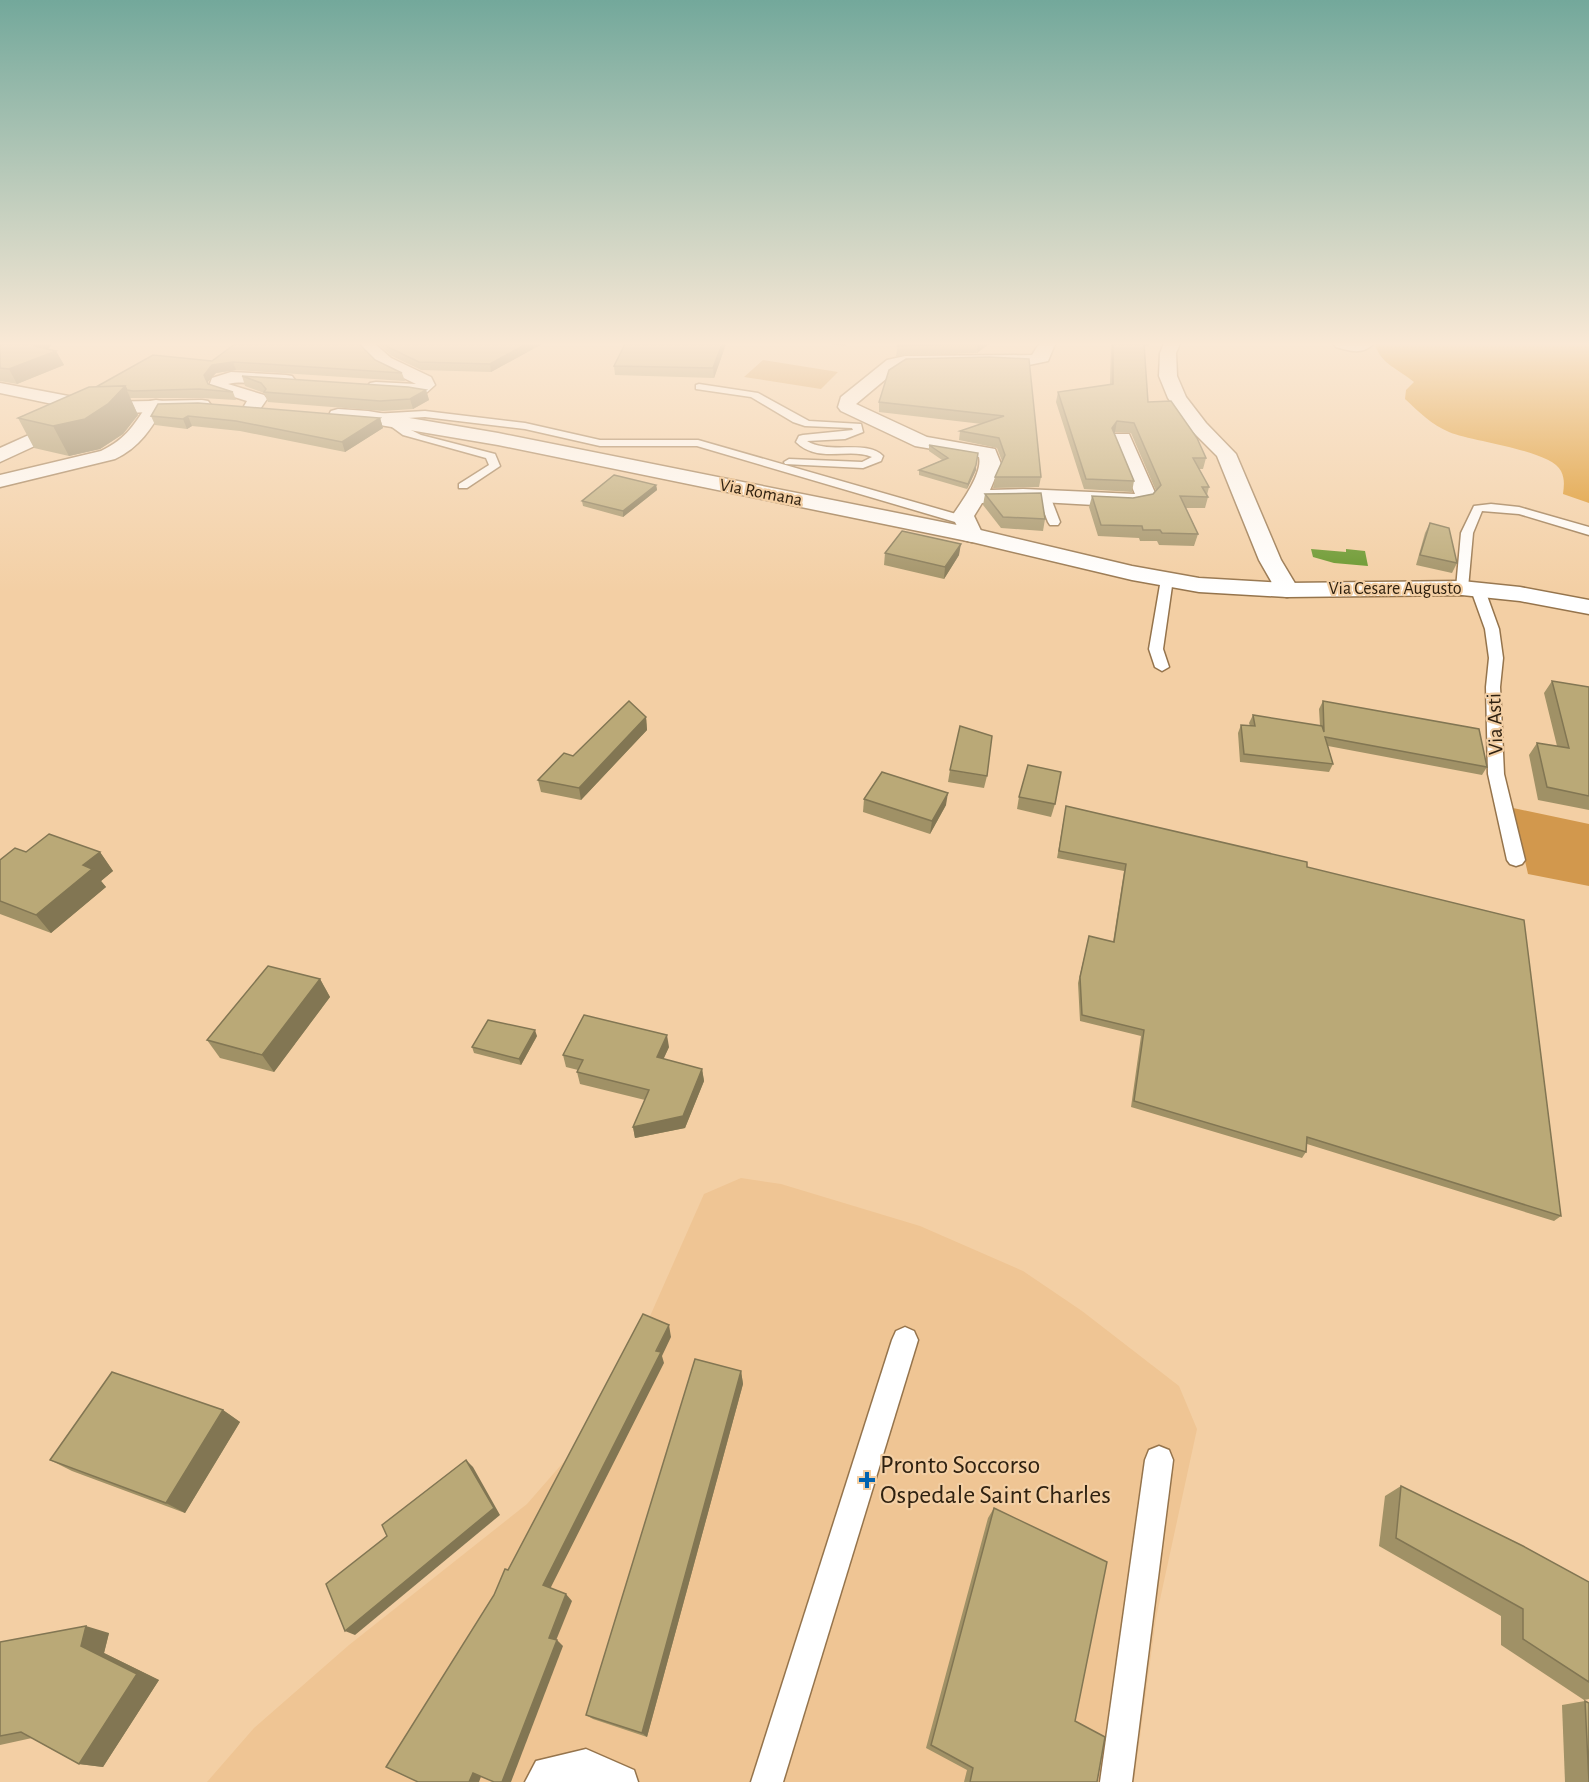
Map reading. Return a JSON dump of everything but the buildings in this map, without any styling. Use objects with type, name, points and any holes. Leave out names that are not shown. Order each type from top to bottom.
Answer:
[{"type":"street","points":[[0,456],[60,427]]},
{"type":"street","points":[[0,482],[108,454],[135,440],[143,427]]},
{"type":"street","name":"Via Romana","points":[[430,427],[969,528],[1167,579],[1199,585]]},
{"type":"street","points":[[891,427],[922,442],[988,453],[990,464],[976,497],[963,516],[969,528]]},
{"type":"street","points":[[1199,427],[1226,454],[1270,560],[1287,590]]},
{"type":"street","points":[[976,497],[1044,496],[1135,501],[1143,499],[1146,495],[1122,438]]},
{"type":"street","name":"Via Cesare Augusto","points":[[1199,585],[1287,590],[1470,589],[1520,594],[1589,607]]},
{"type":"lane","points":[[397,427],[408,436],[474,448],[491,456],[495,466],[463,486]]},
{"type":"lane","points":[[530,427],[600,443],[698,443],[969,528]]},
{"type":"lane","points":[[770,464],[783,461],[863,465],[876,461],[878,456],[871,452],[820,450],[807,447],[801,442],[803,438],[849,435],[858,432],[857,427]]},
{"type":"lane","points":[[1044,496],[1054,522]]},
{"type":"lane","points":[[1470,589],[1467,533],[1478,508],[1490,506],[1589,531]]},
{"type":"lane","points":[[1162,667],[1156,649],[1167,579]]},
{"type":"lane","name":"Via Asti","points":[[1470,589],[1492,629],[1496,658],[1493,687],[1497,774],[1516,860]]},
{"type":"lane","points":[[767,1782],[905,1340]]},
{"type":"lane","points":[[1116,1782],[1159,1461]]},
{"type":"lane","points":[[541,1782],[548,1773],[586,1765],[622,1782]]},
{"type":"shaded area","points":[[1440,427],[1589,427],[1589,503],[1563,494],[1564,480],[1561,471],[1543,457],[1460,436]]},
{"type":"shaded area","points":[[1311,549],[1365,551],[1368,566],[1334,563],[1313,557]]},
{"type":"shaded area","points":[[1513,808],[1589,824],[1589,886],[1528,874]]},
{"type":"shaded area","name":"Pronto Soccorso Ospedale Saint Charles","points":[[741,1178],[781,1184],[920,1226],[1023,1271],[1082,1311],[1179,1386],[1197,1429],[1156,1618],[1134,1782],[207,1782],[254,1728],[349,1645],[527,1504],[568,1457],[651,1314],[704,1194]]},
{"type":"place","name":"Pronto Soccorso Ospedale Saint Charles","points":[[867,1480]]}]
